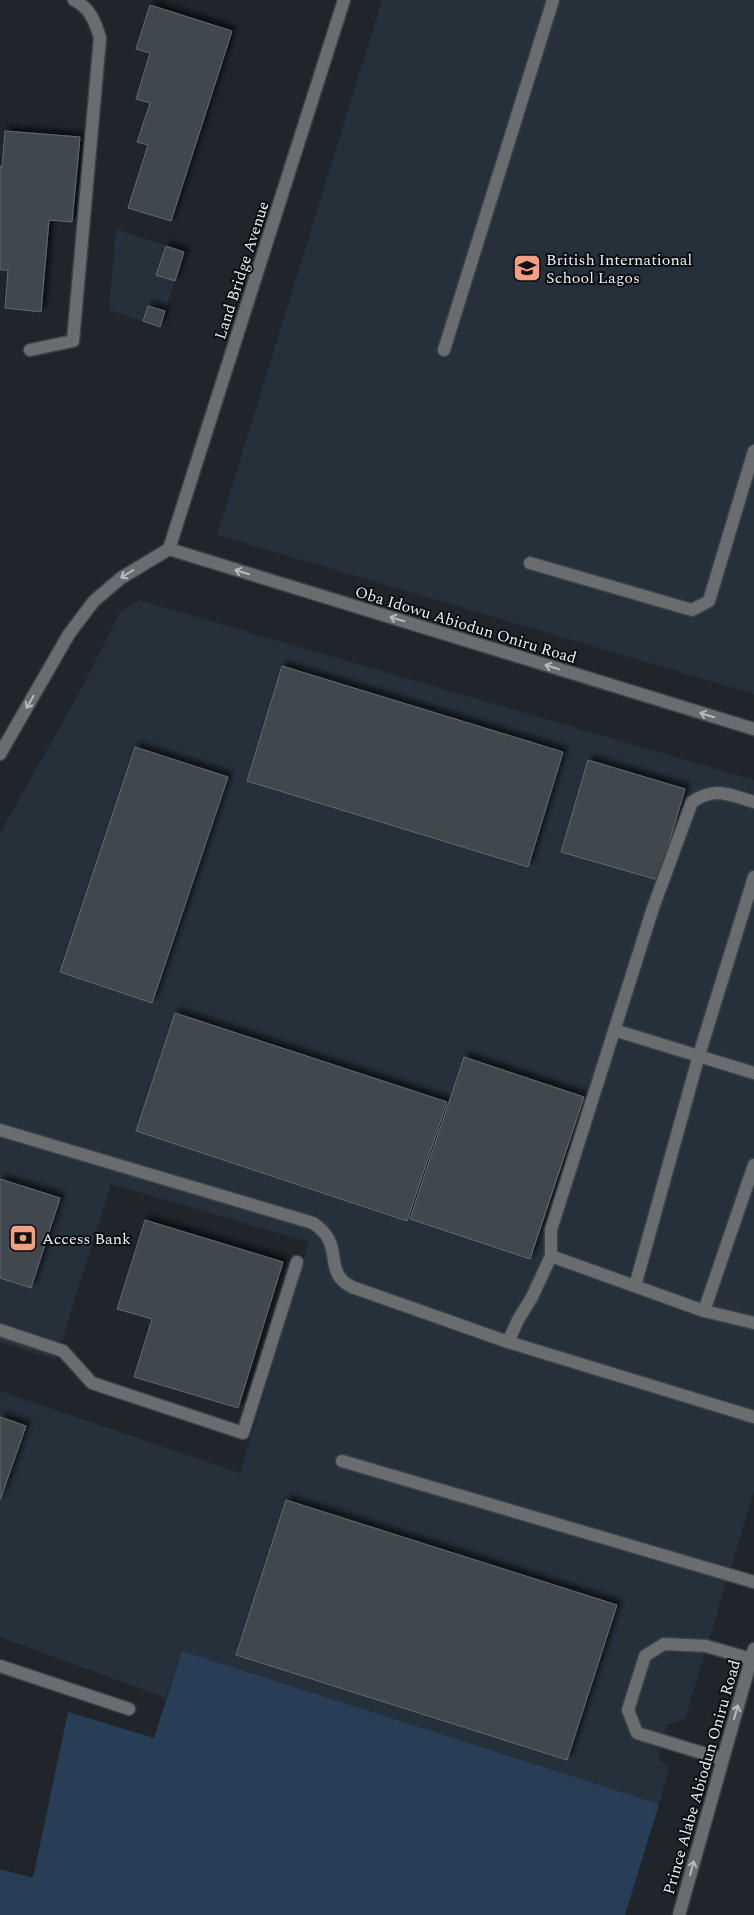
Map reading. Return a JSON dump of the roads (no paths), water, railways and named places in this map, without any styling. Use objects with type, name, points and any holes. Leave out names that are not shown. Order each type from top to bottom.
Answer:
[{"type":"street","points":[[30,350],[72,341],[100,38],[94,18],[82,4],[74,0]]},
{"type":"street","name":"Land Bridge Avenue","points":[[168,549],[344,0]]},
{"type":"street","points":[[444,350],[553,0]]},
{"type":"street","points":[[530,563],[692,610],[709,601],[754,451]]},
{"type":"street","points":[[0,754],[70,634],[94,601],[121,578],[168,549]]},
{"type":"street","name":"Oba Idowu Abiodun Oniru Road","points":[[168,549],[754,729]]},
{"type":"street","points":[[508,1342],[551,1256],[551,1230],[653,908],[692,802],[702,795],[718,792],[754,802]]},
{"type":"street","points":[[635,1286],[699,1055],[754,877]]},
{"type":"street","points":[[614,1030],[754,1073]]},
{"type":"street","points":[[0,1130],[314,1223],[325,1231],[331,1243],[336,1267],[342,1280],[352,1287],[508,1342],[754,1417]]},
{"type":"street","points":[[704,1311],[754,1165]]},
{"type":"street","points":[[551,1256],[704,1311],[754,1323]]},
{"type":"street","points":[[0,1330],[63,1351],[92,1382],[243,1433],[297,1262]]},
{"type":"street","points":[[342,1461],[754,1582]]},
{"type":"street","points":[[722,1759],[637,1733],[628,1710],[645,1656],[664,1644],[706,1646],[752,1654]]},
{"type":"street","name":"Prince Alabe Abiodun Oniru Road","points":[[679,1915],[752,1654]]},
{"type":"street","points":[[0,1666],[129,1709]]},
{"type":"place","name":"British International School Lagos","points":[[527,268]]},
{"type":"place","name":"Access Bank","points":[[23,1238]]}]
